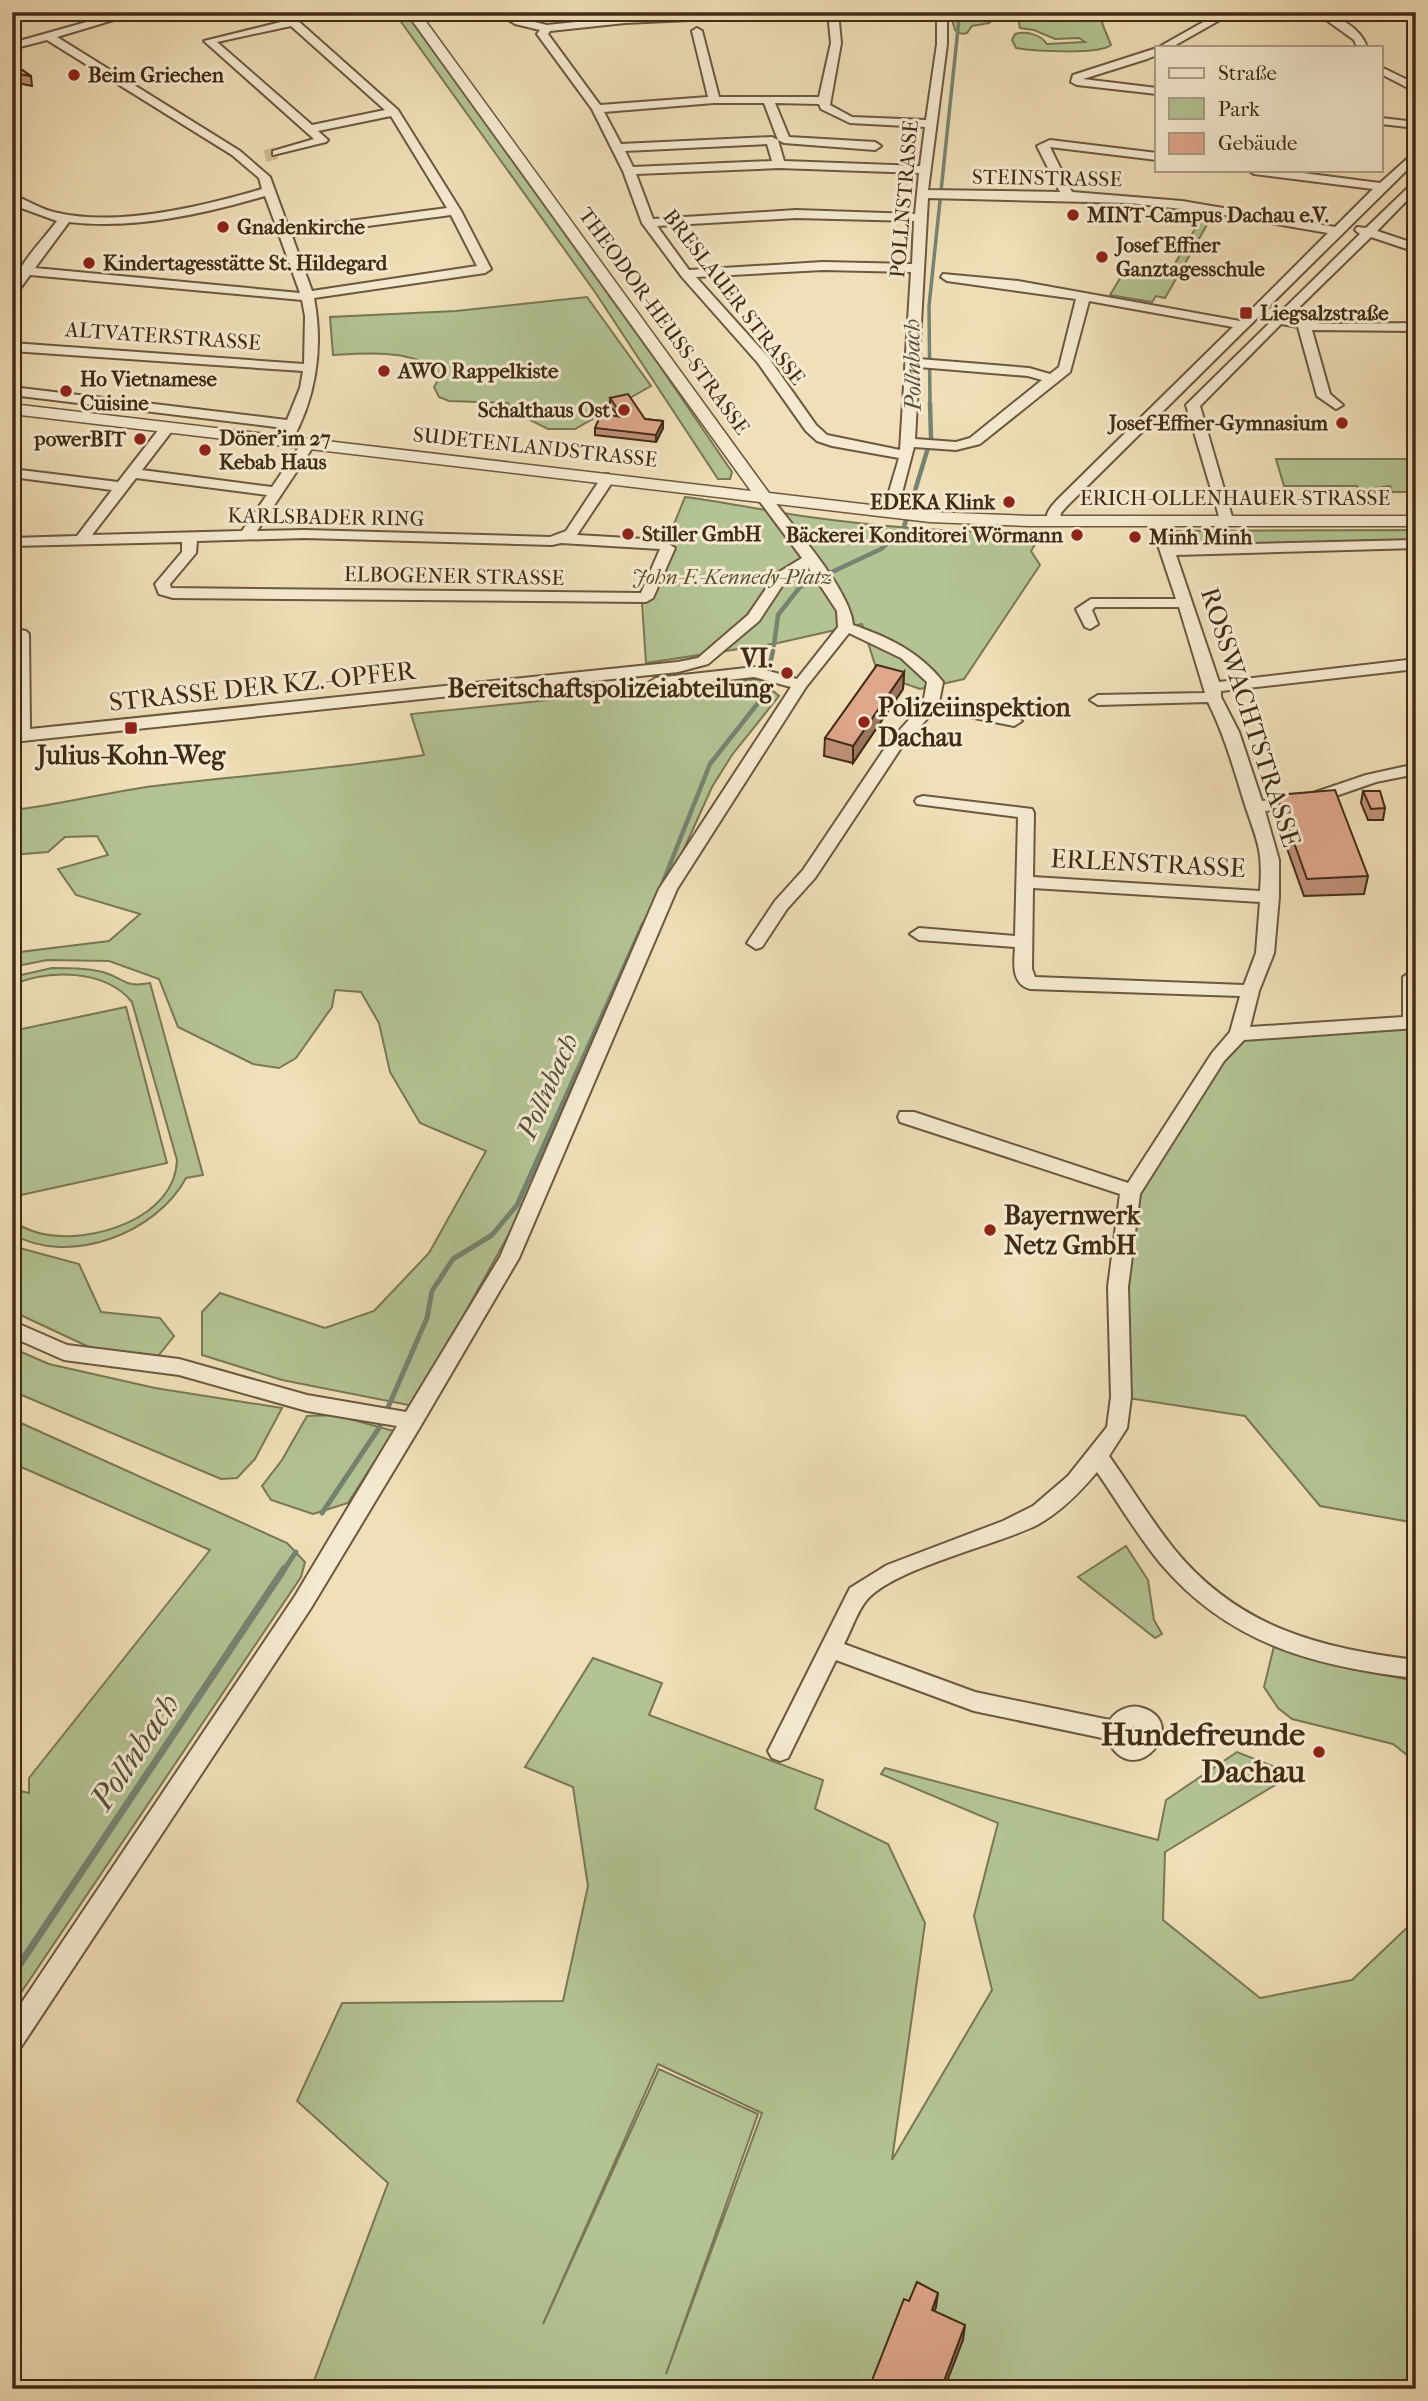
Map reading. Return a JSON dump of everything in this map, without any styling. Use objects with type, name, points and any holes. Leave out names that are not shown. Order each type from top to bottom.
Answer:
[{"type":"street","points":[[12,46],[135,12]]},
{"type":"street","points":[[25,271],[284,296],[485,269],[455,211],[394,113],[281,12]]},
{"type":"street","points":[[413,15],[456,12]]},
{"type":"street","points":[[501,12],[519,22],[547,28],[694,14],[796,12]]},
{"type":"street","points":[[833,12],[836,43],[825,107],[842,118],[931,124]]},
{"type":"street","name":"POLLNSTRASSE","points":[[894,513],[919,447],[924,364],[918,268],[920,218],[927,194],[924,170],[942,44],[942,12]]},
{"type":"street","points":[[1168,46],[1186,42],[1229,12]]},
{"type":"street","points":[[1320,12],[1359,38],[1362,46]]},
{"type":"street","name":"THEODOR-HEUSS-STRASSE","points":[[413,15],[819,571],[845,611],[846,627]]},
{"type":"street","points":[[246,161],[322,140],[209,41],[292,23]]},
{"type":"street","name":"BRESLAUER STRASSE","points":[[547,28],[542,34],[597,109],[629,172],[648,223],[686,274],[762,360],[816,433],[836,443],[919,447],[966,445],[975,441],[1065,369],[1083,298]]},
{"type":"street","points":[[697,32],[714,100]]},
{"type":"street","points":[[48,36],[246,161],[264,177],[282,234],[307,295],[313,338],[307,388],[294,425],[285,441]]},
{"type":"street","points":[[1155,52],[1143,57],[1137,64],[1076,81],[1155,92]]},
{"type":"street","points":[[1382,71],[1416,89]]},
{"type":"street","points":[[768,99],[778,140],[779,164]]},
{"type":"street","points":[[597,109],[714,100],[824,101]]},
{"type":"street","points":[[310,129],[394,113]]},
{"type":"street","points":[[1382,121],[1416,125]]},
{"type":"street","points":[[879,168],[875,146],[881,122]]},
{"type":"street","points":[[617,148],[778,140],[875,146]]},
{"type":"street","points":[[1068,196],[1043,146],[1050,142],[1155,157]]},
{"type":"street","points":[[1054,521],[1054,513],[1062,503],[1416,154]]},
{"type":"street","points":[[629,172],[779,164],[924,170]]},
{"type":"street","points":[[1288,172],[1382,187]]},
{"type":"street","points":[[1226,520],[1193,405],[1240,355],[1369,233],[1416,184]]},
{"type":"street","points":[[12,199],[44,214],[65,219],[136,217],[252,197],[269,191]]},
{"type":"street","name":"STEINSTRASSE","points":[[927,194],[1068,196],[1187,205],[1339,227],[1369,233],[1416,248]]},
{"type":"street","points":[[282,234],[455,211]]},
{"type":"street","points":[[648,223],[796,214],[920,218]]},
{"type":"street","points":[[12,291],[65,219]]},
{"type":"street","points":[[686,274],[823,266],[918,268]]},
{"type":"street","points":[[947,277],[1018,285],[1243,325]]},
{"type":"street","points":[[1279,320],[1321,328],[1416,327]]},
{"type":"street","points":[[1304,326],[1324,396],[1336,405]]},
{"type":"street","name":"ALTVATERSTRASSE","points":[[12,347],[311,368]]},
{"type":"street","points":[[924,364],[1029,372],[1052,379]]},
{"type":"street","points":[[12,391],[294,425]]},
{"type":"street","name":"SUDETENLANDSTRASSE","points":[[12,409],[762,495],[894,513],[1054,521]]},
{"type":"street","points":[[81,540],[168,427]]},
{"type":"street","points":[[247,535],[308,444]]},
{"type":"street","points":[[12,473],[122,487]]},
{"type":"street","points":[[133,473],[276,492]]},
{"type":"street","points":[[564,539],[589,510],[608,478]]},
{"type":"street","name":"ERICH-OLLENHAUER-STRASSE","points":[[1054,521],[1416,521]]},
{"type":"street","name":"ROSSWACHTSTRASSE","points":[[780,1751],[858,1594],[887,1573],[1001,1532],[1033,1517],[1053,1504],[1098,1456],[1117,1429],[1121,1397],[1118,1287],[1132,1191],[1218,1056],[1239,1034],[1250,991],[1265,953],[1271,860],[1266,838],[1231,732],[1213,692],[1157,521]]},
{"type":"street","name":"KARLSBADER RING","points":[[12,542],[305,534],[539,542],[564,539]]},
{"type":"street","name":"ELBOGENER STRASSE","points":[[190,537],[189,553],[162,584],[164,591],[173,594],[646,598],[668,548],[662,544],[564,539]]},
{"type":"street","name":"ERICH-OLLENHAUER-STRASSE","points":[[1166,551],[1416,544]]},
{"type":"street","name":"STRASSE DER KZ.-OPFER","points":[[17,736],[678,667],[703,661],[754,618],[781,577],[819,571]]},
{"type":"street","points":[[1090,624],[1084,609],[1091,603],[1185,603]]},
{"type":"street","points":[[12,2039],[303,1602],[405,1420],[509,1258],[668,889],[800,685],[846,627],[885,641],[925,668],[935,682],[931,705],[895,745],[809,874],[781,905],[756,943]]},
{"type":"street","points":[[17,634],[17,736]]},
{"type":"street","points":[[1098,699],[1213,692],[1416,664]]},
{"type":"street","points":[[12,749],[755,672],[800,685]]},
{"type":"street","points":[[931,705],[1014,721]]},
{"type":"street","points":[[1254,807],[1310,800],[1372,778],[1416,769]]},
{"type":"street","points":[[923,802],[1026,813],[1023,969],[1025,978],[1030,983],[1250,991]]},
{"type":"street","name":"ERLENSTRASSE","points":[[1023,882],[1270,897]]},
{"type":"street","points":[[919,934],[1024,942]]},
{"type":"street","points":[[1239,1034],[1414,1022],[1412,977]]},
{"type":"street","points":[[907,1117],[1132,1191]]},
{"type":"street","points":[[12,1328],[64,1352],[179,1367],[307,1403],[405,1420]]},
{"type":"street","points":[[1098,1456],[1168,1557],[1216,1605],[1242,1622],[1295,1644],[1342,1659],[1416,1669]]},
{"type":"street","points":[[832,1649],[974,1701],[1116,1731],[1119,1722],[1135,1718],[1150,1727],[1154,1738]]},
{"type":"green space","points":[[394,12],[405,12],[659,365],[732,472],[730,479],[718,479],[595,292]]},
{"type":"green space","points":[[950,12],[1003,12],[989,23],[972,26],[967,33],[962,34],[955,30]]},
{"type":"green space","points":[[1017,12],[1111,12],[1102,23],[1111,45],[1080,51],[1016,48],[1012,40],[1015,34],[1019,33],[1037,36],[1047,44],[1085,42],[1079,38],[1055,39],[1034,30],[1020,28]]},
{"type":"green space","points":[[1203,215],[1212,216],[1165,298],[1156,296],[1152,302],[1110,295],[1128,265],[1170,272]]},
{"type":"green space","points":[[587,297],[651,386],[575,429],[548,429],[512,411],[508,403],[449,401],[439,397],[434,387],[438,380],[434,367],[410,358],[385,354],[333,355],[330,317],[456,311]]},
{"type":"green space","points":[[1276,459],[1416,459],[1416,492],[1392,492],[1390,486],[1360,490],[1357,486],[1284,486]]},
{"type":"green space","name":"John-F.-Kennedy-Platz","points":[[685,497],[802,516],[892,526],[952,531],[1043,532],[1031,551],[1040,565],[964,679],[920,689],[878,674],[862,624],[778,643],[646,663],[642,603]]},
{"type":"green space","points":[[1416,530],[1416,541],[1253,547],[1250,541],[1205,541],[1206,548],[1177,547],[1170,534],[1176,531]]},
{"type":"green space","points":[[759,679],[779,696],[732,755],[712,787],[513,1227],[413,1406],[282,1380],[202,1355],[202,1312],[220,1293],[325,1328],[374,1311],[429,1253],[486,1151],[420,1123],[390,1072],[379,1023],[361,992],[335,990],[332,1007],[296,1058],[279,1068],[253,1064],[178,1027],[159,979],[109,961],[47,960],[12,967],[12,953],[109,941],[140,914],[76,895],[58,869],[108,855],[97,836],[65,837],[48,852],[12,855],[12,810],[154,786],[424,755],[411,714]]},
{"type":"green space","points":[[52,968],[103,972],[130,984],[150,983],[203,1175],[186,1178],[173,1198],[155,1215],[133,1229],[109,1239],[59,1247],[35,1243],[12,1234],[12,1222],[39,1233],[62,1236],[106,1231],[146,1212],[162,1198],[173,1181],[177,1160],[132,1002],[121,991],[107,983],[76,975],[43,976],[12,985],[12,977]]},
{"type":"green space","points":[[126,1007],[167,1163],[12,1197],[12,1031]]},
{"type":"green space","points":[[1416,1022],[1416,1523],[1320,1506],[1245,1416],[1121,1397],[1130,1194],[1239,1034]]},
{"type":"green space","points":[[12,1246],[79,1264],[101,1312],[160,1318],[174,1336],[155,1360],[91,1348],[12,1311]]},
{"type":"green space","points":[[12,1348],[49,1364],[155,1388],[282,1408],[255,1459],[237,1478],[221,1479],[12,1391]]},
{"type":"green space","points":[[335,1415],[394,1431],[348,1503],[313,1514],[271,1500],[262,1486],[282,1460],[307,1416]]},
{"type":"green space","points":[[12,1419],[287,1543],[305,1562],[301,1577],[12,2006],[12,1789],[29,1793],[29,1778],[210,1550],[12,1463]]},
{"type":"green space","points":[[1126,1546],[1148,1580],[1154,1620],[1162,1634],[1155,1638],[1078,1577]]},
{"type":"green space","points":[[1274,1646],[1346,1668],[1416,1681],[1416,1762],[1393,1744],[1292,1719],[1278,1708],[1264,1687]]},
{"type":"green space","points":[[593,1658],[662,1683],[649,1715],[823,1780],[815,1809],[888,1844],[925,1923],[892,2160],[992,1990],[974,1916],[998,1823],[881,1774],[885,1768],[1158,1840],[1166,1800],[1237,1752],[1293,1774],[1165,1852],[1163,1920],[1260,1998],[1352,1980],[1416,1919],[1416,2389],[311,2389],[388,2183],[297,2101],[342,2003],[563,2001],[588,1886],[573,1787],[525,1767]],"holes":[[[658,2064],[762,2113],[666,2374],[758,2114],[659,2069],[543,2324]]]},
{"type":"building","points":[[12,63],[31,76],[12,73]]},
{"type":"building","points":[[628,394],[645,419],[663,421],[656,435],[595,428],[601,414],[623,417],[610,398]]},
{"type":"building","points":[[877,665],[904,672],[853,746],[825,738]]},
{"type":"building","points":[[1335,790],[1368,876],[1307,879],[1277,795]]},
{"type":"building","points":[[1363,791],[1380,791],[1385,808],[1371,809]]},
{"type":"building","points":[[917,2282],[938,2293],[932,2310],[965,2325],[941,2389],[871,2389],[869,2388],[904,2299],[909,2301]]},
{"type":"waterway","name":"Pollnbach","points":[[930,405],[929,306],[959,19],[957,12]]},
{"type":"waterway","name":"Pollnbach","points":[[774,645],[778,615],[800,587],[881,549],[903,530],[931,438],[930,403]]},
{"type":"waterway","name":"Pollnbach","points":[[659,892],[710,764],[762,698],[773,651]]},
{"type":"waterway","name":"Pollnbach","points":[[322,1513],[379,1428],[427,1318],[432,1291],[453,1259],[492,1235],[517,1205],[644,923]]},
{"type":"waterway","name":"Pollnbach","points":[[283,1571],[296,1552]]},
{"type":"waterway","name":"Pollnbach","points":[[12,1976],[284,1569]]},
{"type":"tunnel","points":[[265,156],[277,153]]},
{"type":"place","name":"Beim Griechen","points":[[74,75]]},
{"type":"place","name":"MINT-Campus Dachau e.V.","points":[[1073,215]]},
{"type":"place","name":"Gnadenkirche","points":[[223,227]]},
{"type":"place","name":"Josef Effner Ganztagesschule","points":[[1102,257]]},
{"type":"place","name":"Kindertagesstätte St. Hildegard","points":[[89,263]]},
{"type":"place","name":"Liegsalzstraße","points":[[1246,313]]},
{"type":"place","name":"AWO Rappelkiste","points":[[384,371]]},
{"type":"place","name":"Ho Vietnamese Cuisine","points":[[66,391]]},
{"type":"place","name":"Schalthaus Ost","points":[[624,410]]},
{"type":"place","name":"Josef-Effner-Gymnasium","points":[[1342,423]]},
{"type":"place","name":"powerBIT","points":[[140,439]]},
{"type":"place","name":"Döner'im 27 Kebab Haus","points":[[205,450]]},
{"type":"place","name":"EDEKA Klink","points":[[1009,502]]},
{"type":"place","name":"Stiller GmbH","points":[[628,534]]},
{"type":"place","name":"Bäckerei Konditorei Wörmann","points":[[1077,535]]},
{"type":"place","name":"Minh Minh","points":[[1135,537]]},
{"type":"place","name":"VI. Bereitschaftspolizeiabteilung","points":[[787,673]]},
{"type":"place","name":"Polizeiinspektion Dachau","points":[[864,722]]},
{"type":"place","name":"Julius-Kohn-Weg","points":[[131,728]]},
{"type":"place","name":"Bayernwerk Netz GmbH","points":[[990,1230]]},
{"type":"place","name":"Hundefreunde Dachau","points":[[1319,1752]]}]
